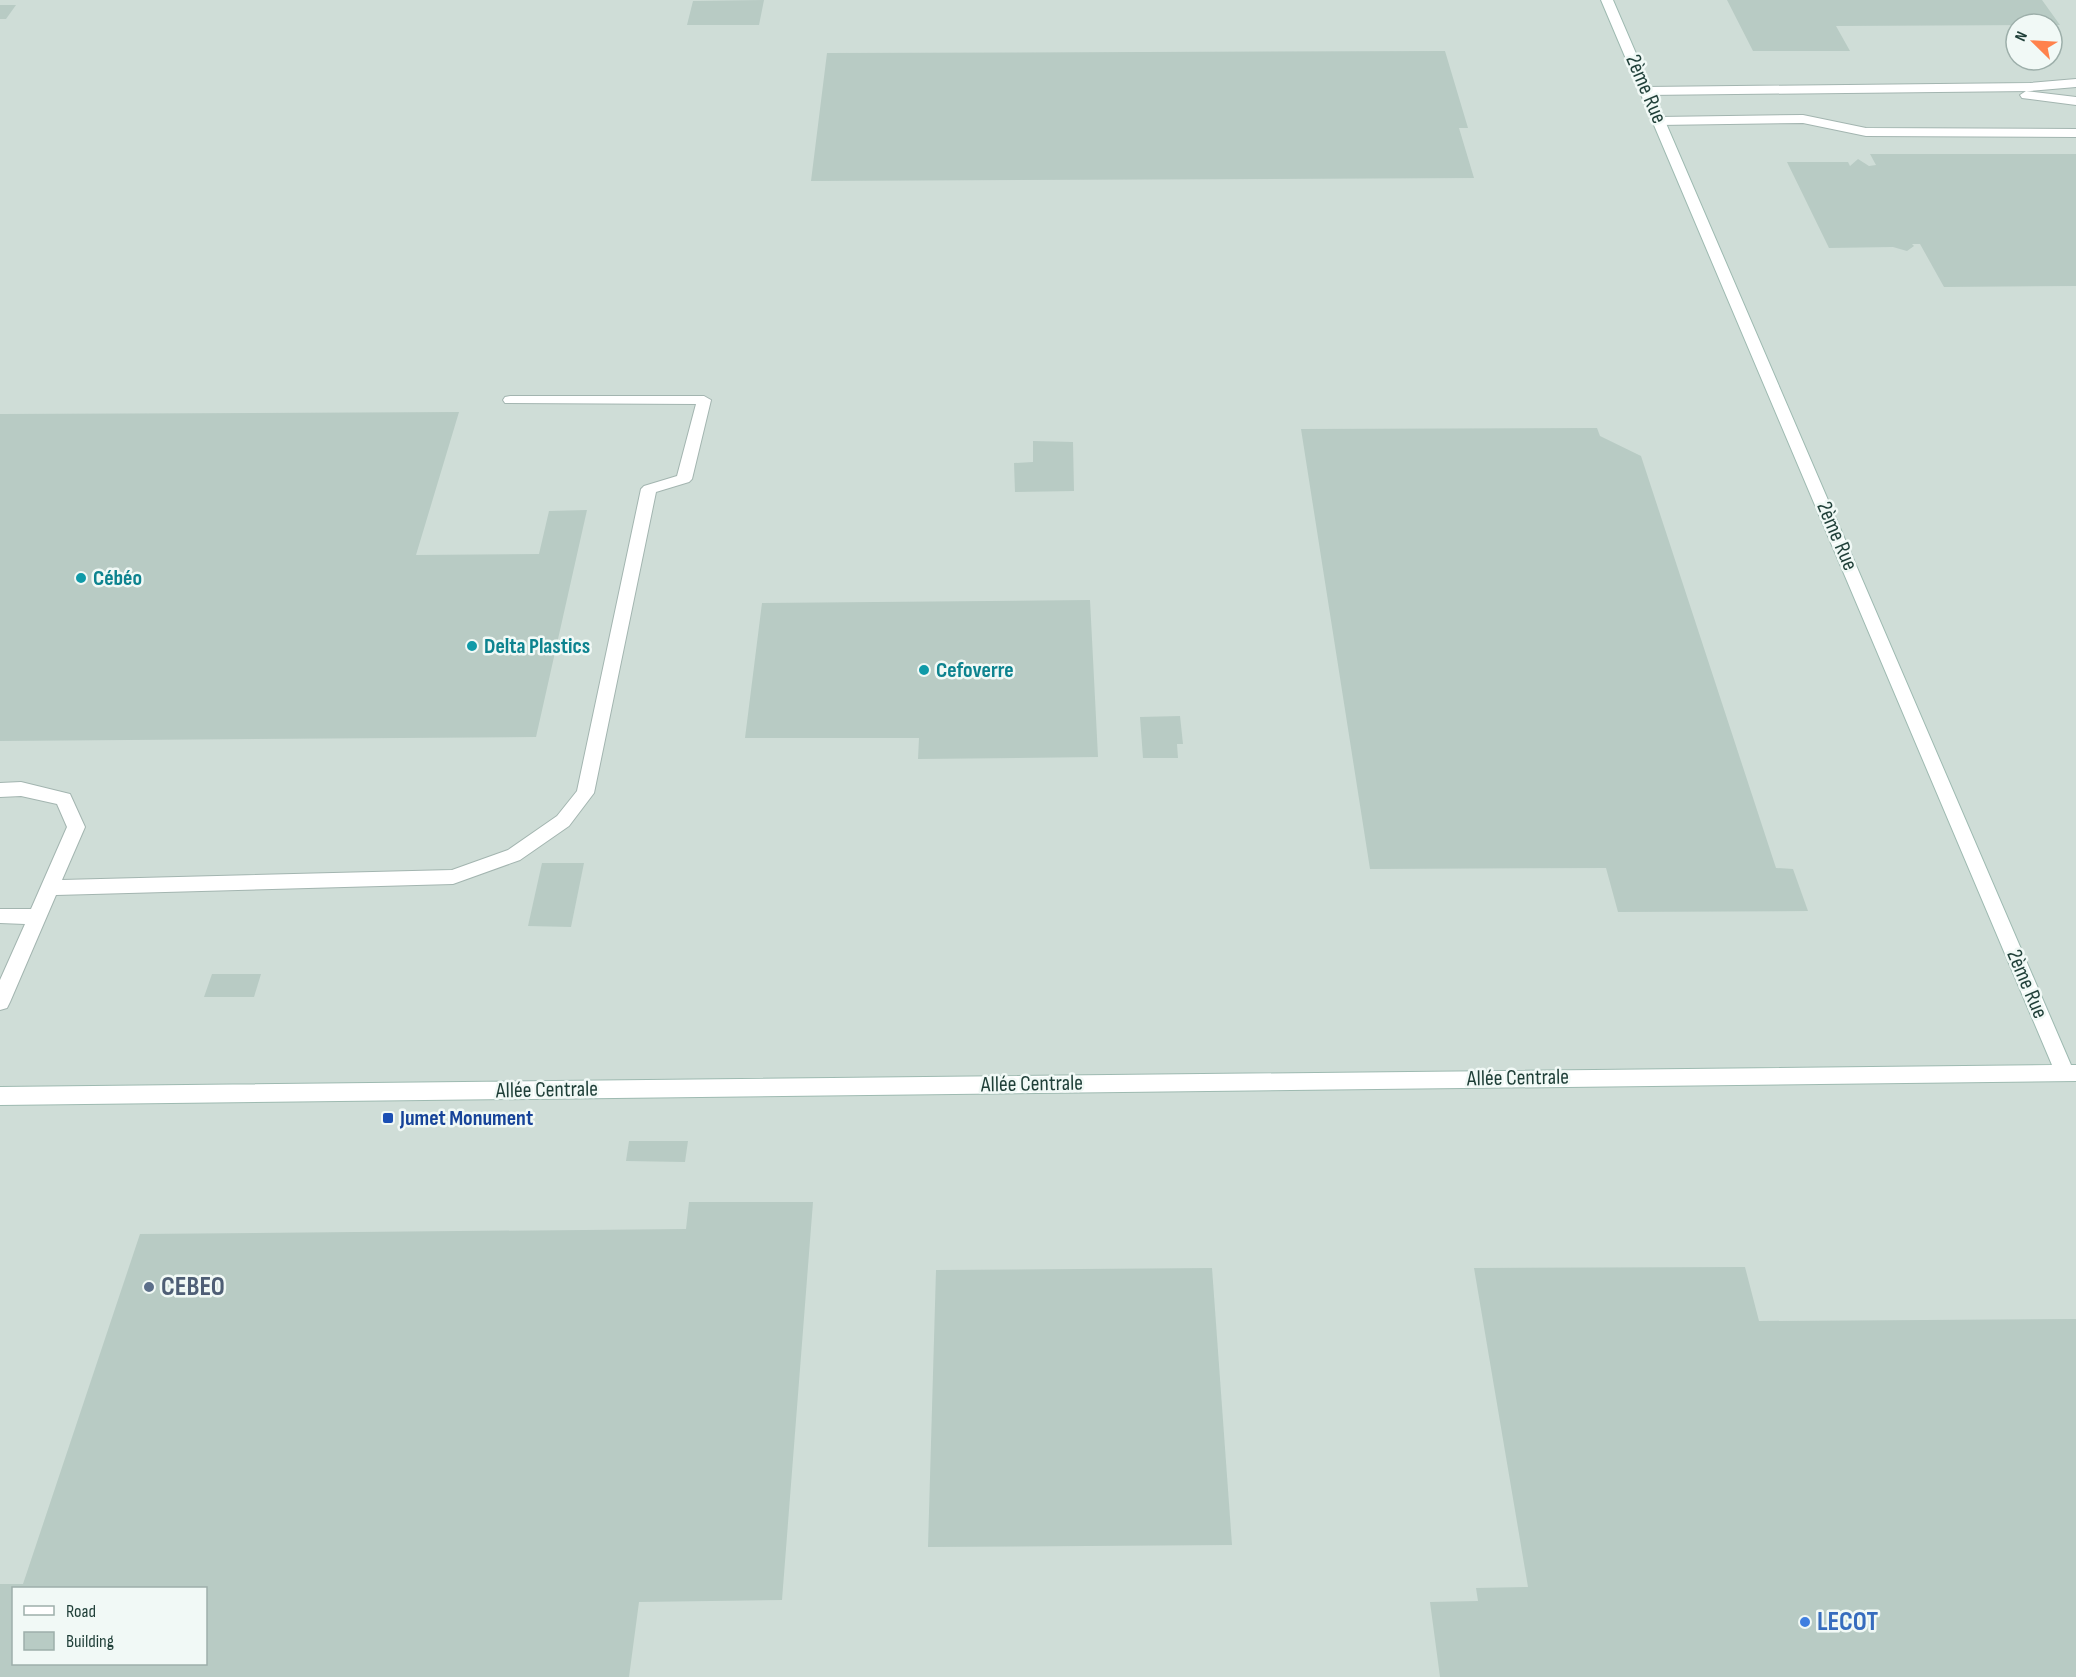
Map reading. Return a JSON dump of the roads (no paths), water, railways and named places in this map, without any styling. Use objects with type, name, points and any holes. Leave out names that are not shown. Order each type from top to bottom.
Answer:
[{"type":"street","name":"2ème Rue","points":[[1607,0],[2071,1073]]},
{"type":"street","points":[[1647,91],[2030,87],[2076,83]]},
{"type":"street","points":[[1961,88],[2076,101]]},
{"type":"street","points":[[1659,121],[1803,120],[1866,132],[2076,133]]},
{"type":"street","points":[[49,888],[453,877],[514,855],[563,821],[585,793],[649,489],[684,479],[704,400],[510,400]]},
{"type":"street","points":[[0,790],[21,789],[64,799],[76,827],[0,1002]]},
{"type":"street","points":[[0,916],[37,917]]},
{"type":"street","name":"Allée Centrale","points":[[0,1096],[2071,1073]]},
{"type":"place","name":"Cébéo","points":[[81,578]]},
{"type":"place","name":"Delta Plastics","points":[[472,646]]},
{"type":"place","name":"Cefoverre","points":[[924,670]]},
{"type":"place","name":"Jumet Monument","points":[[388,1118]]},
{"type":"place","name":"CEBEO","points":[[149,1287]]},
{"type":"place","name":"LECOT","points":[[1805,1622]]}]
